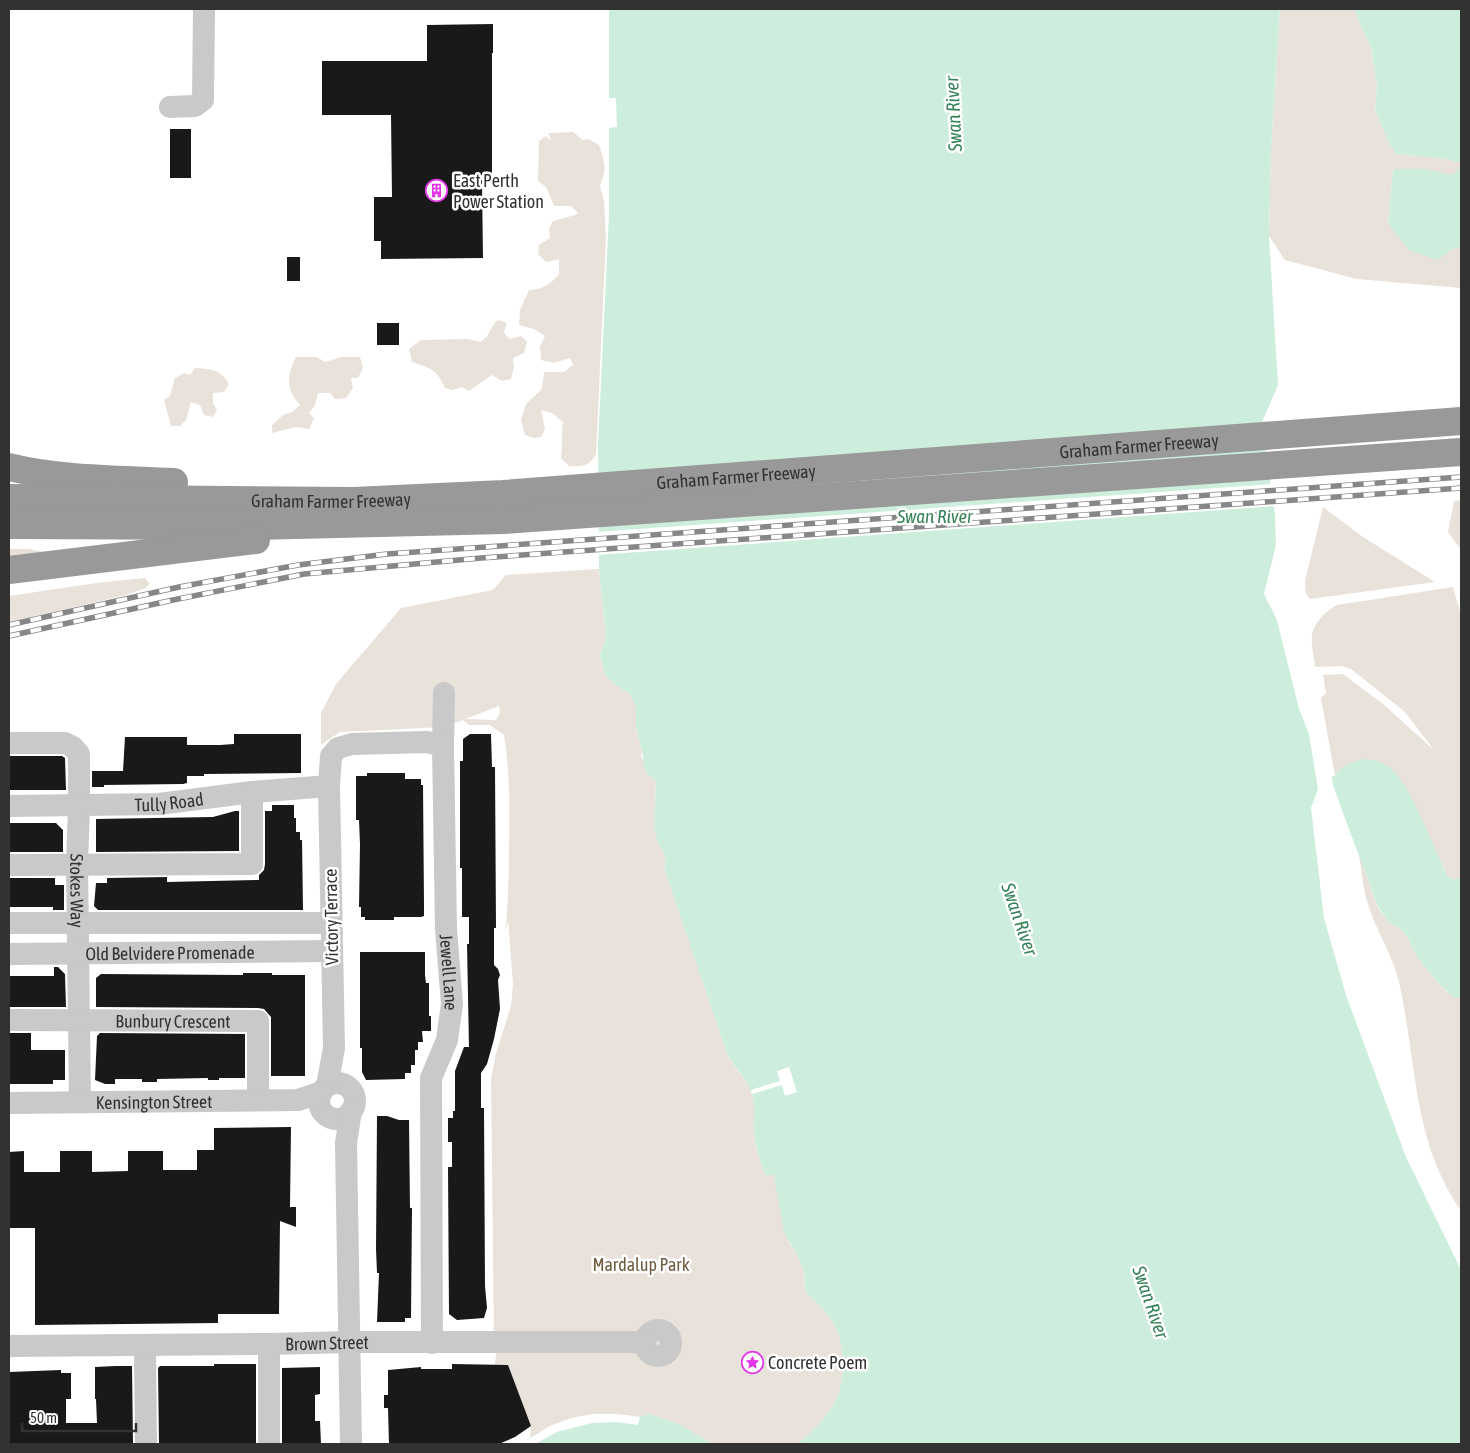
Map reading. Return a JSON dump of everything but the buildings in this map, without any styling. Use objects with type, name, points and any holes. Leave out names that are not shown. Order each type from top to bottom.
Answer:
[{"type":"highway","name":"Graham Farmer Freeway","points":[[9,525],[249,526],[503,507],[1461,420]]},
{"type":"highway","name":"Graham Farmer Freeway","points":[[9,498],[354,501],[503,507],[1461,452]]},
{"type":"highway","points":[[9,467],[26,471],[87,478],[503,507]]},
{"type":"highway","points":[[9,570],[252,541],[503,507]]},
{"type":"street","points":[[170,107],[195,106],[202,100],[204,9]]},
{"type":"street","name":"Jewell Lane","points":[[432,1342],[431,1078],[447,1040],[452,1004],[446,930],[444,693]]},
{"type":"street","points":[[328,786],[331,756],[338,748],[352,744],[418,742],[443,746]]},
{"type":"street","name":"Stokes Way","points":[[9,743],[65,743],[73,747],[79,754],[77,865],[80,1102]]},
{"type":"street","name":"Tully Road","points":[[9,806],[177,803],[252,792],[328,786]]},
{"type":"street","name":"Victory Terrace","points":[[328,786],[334,1100],[346,1143],[351,1444]]},
{"type":"street","points":[[9,865],[252,864],[252,792]]},
{"type":"street","name":"Old Belvidere Promenade","points":[[9,923],[331,923]]},
{"type":"street","name":"Old Belvidere Promenade","points":[[9,954],[332,951]]},
{"type":"street","name":"Bunbury Crescent","points":[[9,1020],[258,1021],[258,1100]]},
{"type":"street","name":"Kensington Street","points":[[9,1103],[334,1100]]},
{"type":"street","name":"Brown Street","points":[[9,1346],[350,1342],[645,1342]]},
{"type":"street","points":[[269,1344],[269,1444]]},
{"type":"street","points":[[145,1345],[146,1444]]},
{"type":"green space","points":[[1280,9],[1355,9],[1371,48],[1377,85],[1375,110],[1388,141],[1396,154],[1437,158],[1461,163],[1461,167],[1452,176],[1425,169],[1393,169],[1388,224],[1453,249],[1461,247],[1461,288],[1357,279],[1285,260],[1269,236],[1271,150]]},
{"type":"green space","points":[[573,132],[583,140],[588,139],[599,145],[601,151],[604,161],[604,175],[600,186],[604,201],[606,238],[596,454],[585,465],[578,466],[569,466],[561,458],[563,422],[552,413],[541,410],[545,429],[541,437],[534,438],[525,435],[521,420],[526,404],[542,389],[544,372],[564,372],[573,365],[570,358],[554,363],[541,360],[540,347],[545,336],[534,329],[519,325],[520,310],[529,290],[546,286],[559,274],[559,259],[546,262],[538,254],[539,245],[550,238],[549,229],[553,221],[578,213],[571,206],[554,206],[546,187],[538,181],[539,141],[546,136],[551,141],[548,133]]},
{"type":"green space","points":[[498,320],[507,323],[504,333],[510,339],[521,336],[527,342],[524,353],[513,358],[514,367],[511,379],[502,381],[492,375],[469,391],[462,387],[452,390],[445,388],[439,376],[432,370],[412,362],[409,349],[421,340],[468,339],[480,342]]},
{"type":"green space","points":[[296,357],[317,357],[325,362],[341,357],[360,357],[363,368],[358,378],[351,378],[353,388],[346,398],[335,399],[330,393],[318,393],[315,405],[309,413],[314,418],[309,429],[296,427],[272,433],[272,425],[283,415],[292,412],[300,405],[292,393],[289,382],[289,376]]},
{"type":"green space","points":[[195,368],[215,371],[222,375],[229,384],[224,392],[213,393],[213,403],[217,410],[213,417],[204,415],[200,405],[191,402],[186,420],[180,426],[171,426],[164,400],[170,396],[175,378],[184,373],[190,375]]},
{"type":"green space","points":[[1461,500],[1461,550],[1448,532],[1454,501]]},
{"type":"green space","points":[[1323,507],[1363,537],[1435,582],[1310,599],[1306,594],[1305,581]]},
{"type":"green space","points":[[9,549],[30,549],[47,553],[9,564]]},
{"type":"green space","name":"Mardalup Park","points":[[599,569],[606,636],[600,655],[605,675],[629,693],[636,707],[636,728],[642,751],[641,755],[647,773],[656,781],[654,827],[658,843],[666,861],[664,868],[727,1054],[747,1083],[752,1094],[754,1133],[758,1154],[765,1175],[774,1175],[789,1242],[804,1271],[805,1291],[829,1316],[837,1331],[841,1345],[843,1359],[842,1377],[836,1400],[824,1419],[797,1444],[712,1444],[679,1424],[650,1414],[640,1417],[616,1414],[582,1416],[550,1426],[530,1438],[531,1426],[507,1365],[495,1365],[497,1342],[494,1343],[491,1079],[496,1053],[511,1006],[513,984],[508,920],[505,933],[509,880],[509,806],[504,735],[490,725],[469,725],[463,720],[444,727],[340,732],[321,745],[321,713],[336,684],[401,608],[493,590],[506,575]],"holes":[[[499,706],[500,713],[496,720],[465,719]]]},
{"type":"green space","points":[[145,578],[150,584],[144,589],[122,596],[9,622],[9,596]]},
{"type":"green space","points":[[1453,587],[1461,615],[1461,879],[1453,879],[1447,875],[1411,798],[1338,771],[1335,776],[1321,698],[1326,693],[1323,675],[1343,674],[1383,704],[1434,750],[1405,712],[1351,669],[1342,666],[1315,666],[1312,647],[1314,628],[1324,614],[1337,605]]},
{"type":"green space","points":[[1359,855],[1378,908],[1390,923],[1400,928],[1408,938],[1416,955],[1437,982],[1448,993],[1461,998],[1461,1211],[1445,1184],[1433,1157],[1418,1100],[1399,982],[1393,963],[1372,917],[1364,888]]},
{"type":"water","name":"Swan River","points":[[609,9],[1280,9],[1271,150],[1269,236],[1278,385],[1262,422],[1275,514],[1276,545],[1264,594],[1277,620],[1299,709],[1309,734],[1318,789],[1311,808],[1324,918],[1346,995],[1406,1157],[1461,1270],[1461,1444],[797,1444],[824,1419],[836,1400],[842,1377],[843,1359],[840,1340],[829,1316],[805,1291],[804,1271],[784,1232],[774,1175],[765,1175],[757,1149],[754,1133],[752,1094],[747,1083],[727,1054],[664,868],[666,861],[658,843],[654,827],[656,781],[647,773],[644,766],[636,728],[636,707],[629,693],[605,675],[600,655],[606,636],[599,569],[598,445],[609,215]]},
{"type":"water","points":[[1355,9],[1461,9],[1461,163],[1437,158],[1396,154],[1388,141],[1375,110],[1377,85],[1371,48]]},
{"type":"water","points":[[1461,167],[1461,247],[1453,249],[1437,260],[1409,250],[1388,224],[1393,169],[1425,169],[1452,175]]},
{"type":"water","points":[[1362,759],[1388,766],[1396,774],[1413,800],[1447,875],[1453,879],[1461,879],[1461,998],[1453,997],[1437,982],[1416,955],[1408,938],[1400,928],[1390,923],[1378,907],[1332,779],[1332,776],[1335,776],[1343,767]]},
{"type":"water","points":[[604,1414],[640,1417],[650,1414],[679,1424],[712,1444],[521,1444],[550,1427],[571,1419]]},
{"type":"pier","points":[[607,98],[616,98],[617,127],[607,128]]},
{"type":"pier","points":[[1273,484],[1276,506],[596,555],[596,532]]},
{"type":"pier","points":[[789,1067],[797,1092],[785,1096],[782,1085],[752,1094],[751,1090],[780,1081],[777,1071]]},
{"type":"pier","points":[[593,1414],[640,1417],[638,1425],[618,1422],[592,1423],[557,1432],[535,1444],[521,1444],[550,1426],[571,1418]]},
{"type":"railway","points":[[9,625],[179,587],[298,565],[387,554],[1461,477]]},
{"type":"railway","points":[[9,636],[304,574],[481,558],[1461,488]]},
{"type":"place","name":"East Perth Power Station","points":[[437,190]]},
{"type":"place","name":"Concrete Poem","points":[[752,1362]]}]
